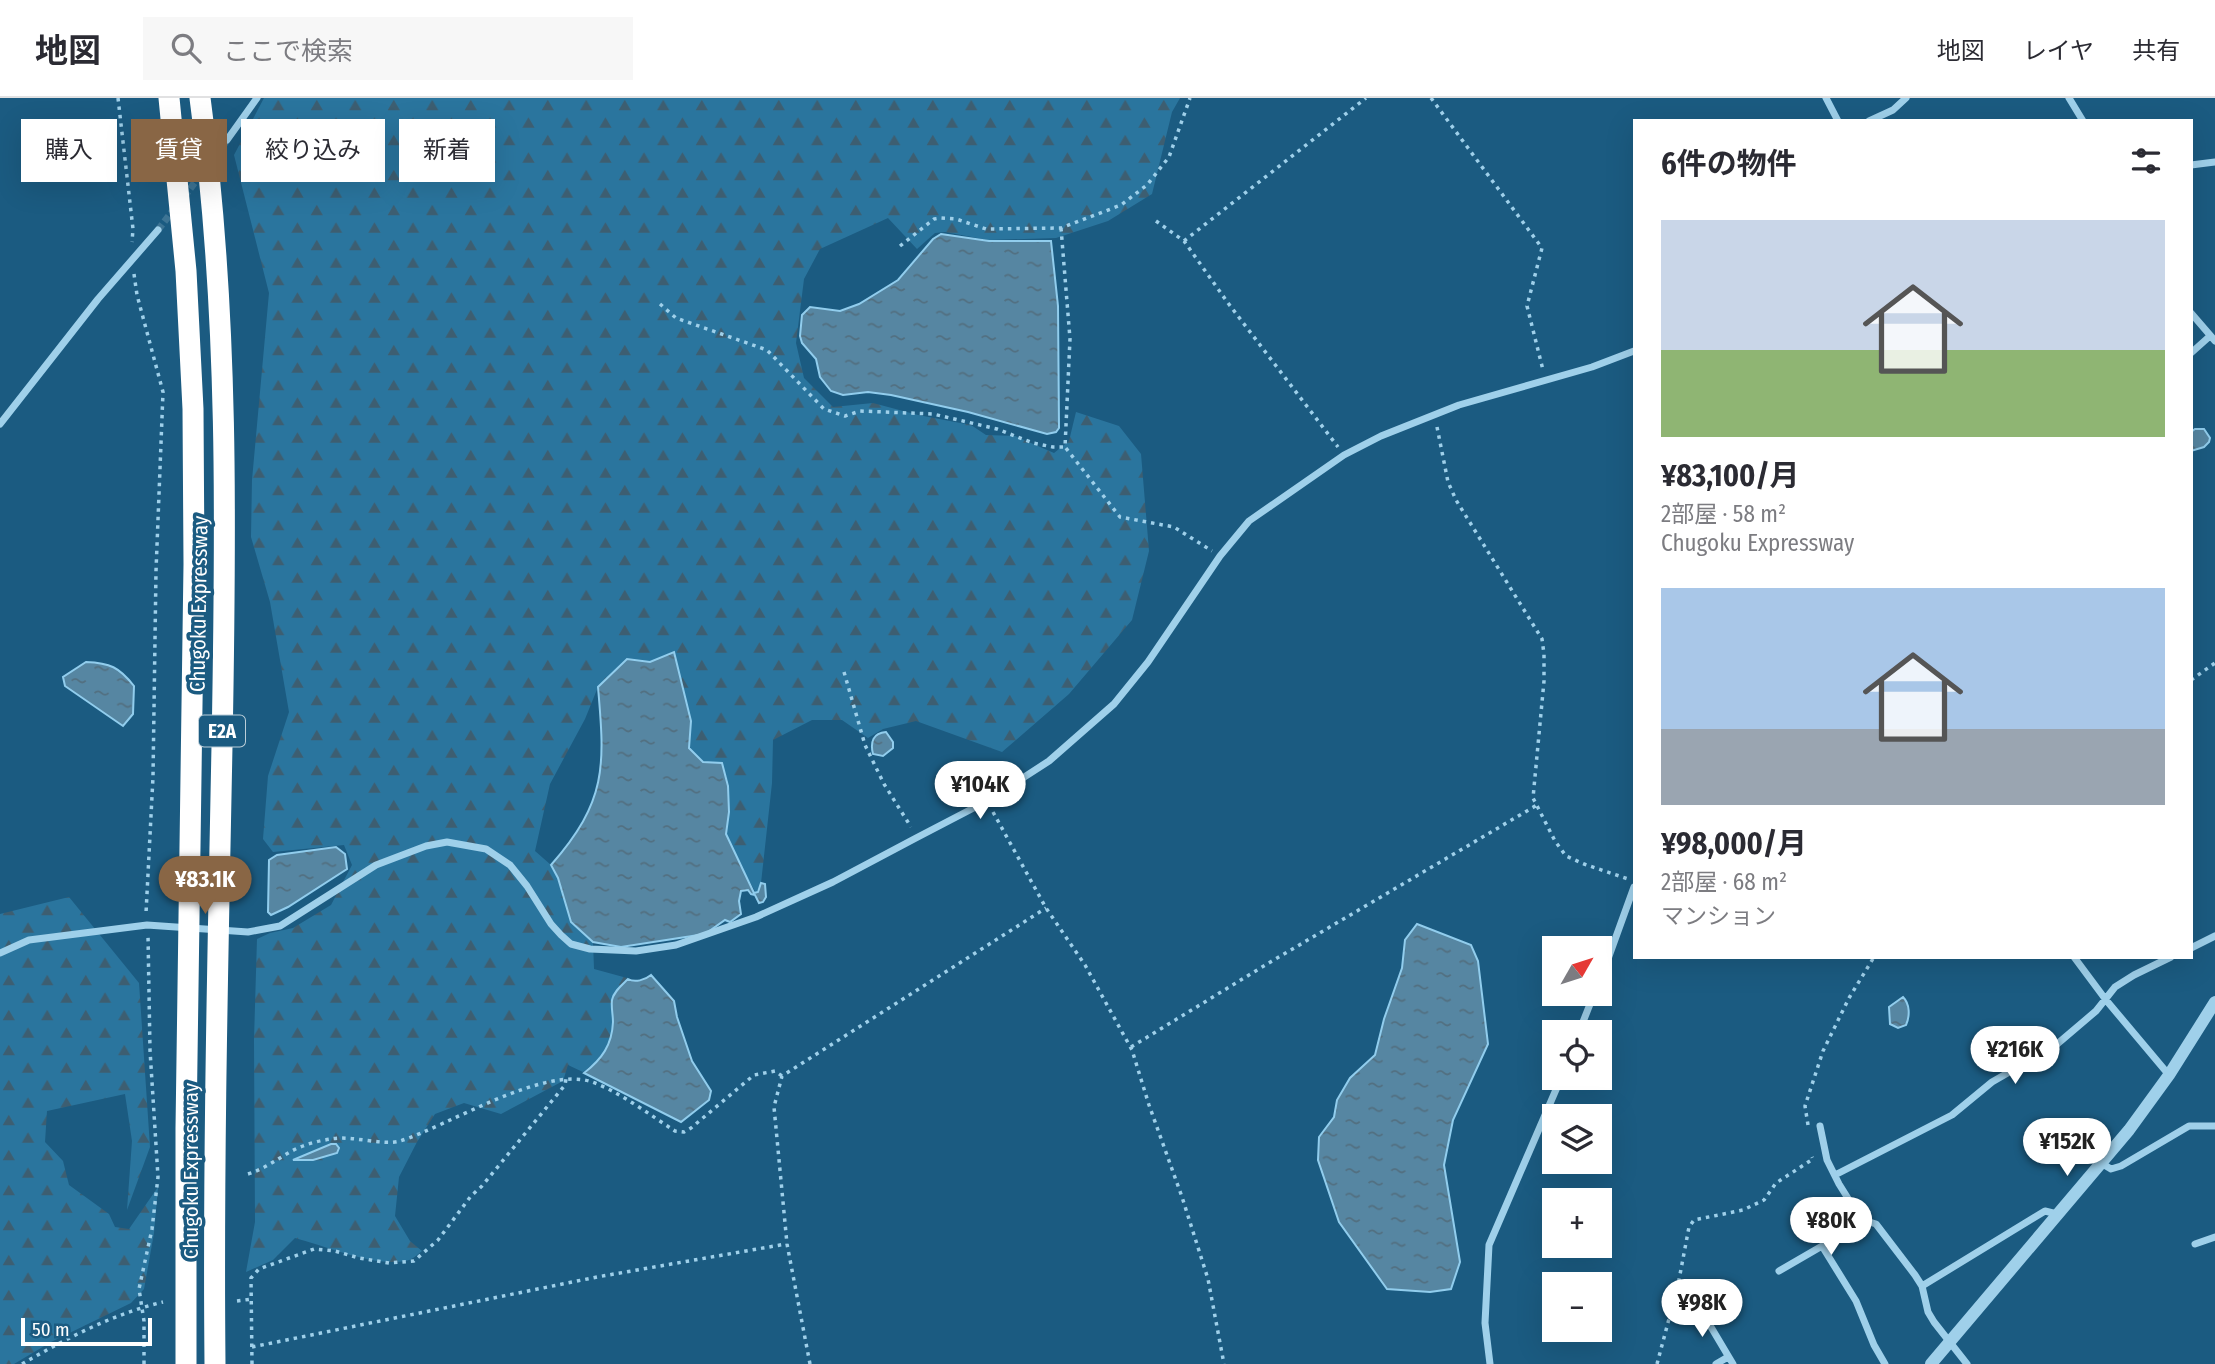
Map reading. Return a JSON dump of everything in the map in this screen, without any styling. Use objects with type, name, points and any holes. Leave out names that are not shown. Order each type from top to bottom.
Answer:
[{"type":"highway","name":"Chugoku Expressway","points":[[169,98],[186,271],[193,435],[186,1364]]},
{"type":"highway","name":"Chugoku Expressway","points":[[200,98],[216,269],[226,564],[215,1116],[215,1364]]},
{"type":"street","points":[[227,141],[257,98]]},
{"type":"street","points":[[1826,98],[1837,119]]},
{"type":"street","points":[[1873,119],[1893,110],[1906,98]]},
{"type":"street","points":[[2069,98],[2081,119]]},
{"type":"street","points":[[2193,165],[2215,162]]},
{"type":"street","points":[[0,424],[98,299],[158,230]]},
{"type":"street","points":[[2193,315],[2213,339],[2193,352]]},
{"type":"street","points":[[0,953],[29,940],[148,925],[248,932],[280,926],[376,865],[426,846],[447,842],[486,849],[510,865],[551,924],[571,944],[590,949],[636,951],[676,945],[756,916],[833,882],[987,801],[1049,761],[1114,704],[1148,662],[1220,556],[1249,520],[1344,455],[1381,436],[1435,415],[1592,367],[1633,351]]},
{"type":"street","points":[[1612,948],[1633,890]]},
{"type":"street","points":[[2193,947],[2215,936]]},
{"type":"street","points":[[2075,959],[2169,1075]]},
{"type":"street","points":[[1835,1175],[1952,1115],[1992,1082],[2056,1045],[2096,1011],[2115,987],[2167,959]]},
{"type":"street","points":[[1931,1364],[2129,1130],[2169,1075],[2215,1002]]},
{"type":"street","points":[[1490,1364],[1485,1322],[1489,1245],[1556,1090]]},
{"type":"street","points":[[1820,1126],[1827,1160],[1835,1175],[1863,1220],[1876,1224],[1922,1286],[1928,1312],[1967,1364]]},
{"type":"street","points":[[2101,1163],[2110,1169],[2121,1166],[2189,1126],[2215,1126]]},
{"type":"street","points":[[1922,1286],[2045,1211],[2058,1214]]},
{"type":"street","points":[[1779,1271],[1863,1220]]},
{"type":"street","points":[[2194,1244],[2215,1237]]},
{"type":"street","points":[[1822,1246],[1856,1301],[1885,1364]]},
{"type":"street","points":[[1706,1303],[1708,1322],[1730,1360],[1716,1364]]},
{"type":"path","points":[[118,98],[137,295],[163,392],[156,571],[153,777],[146,905],[150,1050],[158,1177],[152,1229],[139,1289],[144,1364]]},
{"type":"path","points":[[900,246],[934,219],[956,219],[986,229],[1061,228],[1121,205],[1147,185],[1168,156],[1190,98]]},
{"type":"path","points":[[1184,241],[1366,98]]},
{"type":"path","points":[[1431,98],[1542,248],[1527,306],[1546,380]]},
{"type":"path","points":[[1156,221],[1184,241],[1344,455]]},
{"type":"path","points":[[1061,228],[1070,339],[1065,447],[1120,517],[1174,527],[1220,556]]},
{"type":"path","points":[[660,304],[676,318],[767,350],[824,409],[845,416],[860,411],[933,414],[997,429],[1033,443],[1065,447]]},
{"type":"path","points":[[1435,415],[1448,482],[1456,500],[1542,639],[1544,681],[1534,798],[1555,841],[1566,856],[1633,881]]},
{"type":"path","points":[[2193,679],[2215,663]]},
{"type":"path","points":[[844,672],[865,745],[916,838]]},
{"type":"path","points":[[987,801],[1046,908],[1084,965],[1131,1047],[1208,1279],[1224,1364]]},
{"type":"path","points":[[1131,1047],[1537,805]]},
{"type":"path","points":[[810,1364],[787,1244],[774,1107],[782,1076],[1046,908]]},
{"type":"path","points":[[1809,1131],[1805,1106],[1823,1051],[1849,998],[1873,959]]},
{"type":"path","points":[[248,1174],[309,1143],[334,1138],[397,1142],[525,1089],[566,1079],[591,1082],[675,1131],[684,1132],[754,1075],[775,1071],[782,1076]]},
{"type":"path","points":[[252,1364],[251,1278],[259,1269],[314,1249],[379,1261],[414,1261],[438,1240],[471,1196],[565,1085],[566,1079]]},
{"type":"path","points":[[1657,1364],[1678,1285],[1689,1227],[1694,1220],[1743,1210],[1764,1200],[1776,1183],[1812,1159],[1811,1145]]},
{"type":"path","points":[[252,1347],[597,1277],[787,1244]]},
{"type":"path","points":[[237,1301],[252,1299]]},
{"type":"path","points":[[22,1364],[72,1335],[142,1307],[163,1302]]},
{"type":"green space","points":[[264,98],[1180,98],[1172,112],[1152,194],[1108,221],[1056,238],[988,240],[945,232],[935,233],[917,249],[888,218],[820,249],[804,279],[796,343],[804,378],[833,407],[873,403],[971,425],[986,435],[1015,436],[1054,453],[1069,441],[1076,412],[1119,426],[1141,454],[1149,551],[1132,620],[1069,694],[1002,752],[916,721],[883,729],[868,738],[842,720],[812,720],[773,740],[772,783],[761,883],[756,893],[726,834],[729,785],[722,763],[703,762],[689,748],[691,721],[674,652],[650,662],[627,659],[598,687],[585,719],[550,784],[535,851],[551,865],[558,878],[571,922],[593,942],[594,969],[627,978],[613,997],[612,1030],[604,1051],[583,1072],[568,1065],[563,1081],[501,1114],[464,1103],[435,1114],[399,1177],[395,1216],[410,1241],[422,1251],[412,1259],[396,1262],[367,1259],[295,1238],[273,1260],[246,1272],[255,1222],[254,1040],[257,939],[293,928],[331,905],[352,865],[344,845],[273,852],[263,839],[268,776],[289,712],[270,602],[251,537],[252,480],[269,293],[234,155],[241,142],[241,182],[385,182],[385,119],[253,119]]},
{"type":"green space","points":[[69,897],[139,983],[150,1147],[127,1210],[132,1141],[125,1094],[47,1111],[45,1142],[63,1161],[69,1185],[109,1214],[115,1227],[129,1229],[158,1187],[154,1233],[144,1289],[131,1303],[51,1342],[14,1364],[0,1364],[0,914]]},
{"type":"water","points":[[941,234],[989,241],[1051,241],[1058,306],[1059,428],[1056,432],[1047,434],[968,412],[891,395],[868,392],[843,395],[831,391],[820,377],[816,359],[802,343],[802,315],[810,307],[840,311],[859,304],[898,280],[933,239]]},
{"type":"water","points":[[2204,429],[2210,438],[2204,447],[2193,450],[2193,430]]},
{"type":"water","points":[[674,652],[691,721],[689,748],[703,762],[722,763],[728,786],[726,834],[754,893],[758,892],[761,883],[765,884],[766,897],[759,903],[755,895],[748,890],[741,891],[741,914],[730,922],[725,920],[705,934],[621,947],[593,942],[571,922],[558,878],[551,865],[583,821],[598,782],[601,740],[598,687],[627,659],[650,662]]},
{"type":"water","points":[[86,662],[113,667],[124,674],[134,686],[133,714],[123,726],[65,686],[63,677]]},
{"type":"water","points":[[886,732],[893,742],[893,748],[883,756],[873,754],[874,739],[878,734]]},
{"type":"water","points":[[336,847],[345,854],[347,869],[288,907],[271,915],[268,912],[269,860],[277,855]]},
{"type":"water","points":[[1417,924],[1471,945],[1478,961],[1488,1044],[1453,1120],[1444,1165],[1460,1262],[1451,1289],[1430,1292],[1387,1289],[1339,1222],[1318,1160],[1319,1137],[1334,1117],[1337,1100],[1350,1078],[1375,1055],[1402,968],[1405,940]]},
{"type":"water","points":[[651,975],[674,1001],[692,1061],[711,1091],[709,1100],[681,1122],[584,1073],[601,1057],[608,1045],[613,1022],[612,1000],[616,991],[628,979],[640,980]]},
{"type":"water","points":[[1903,997],[1908,1007],[1908,1018],[1906,1025],[1898,1028],[1890,1024],[1889,1007]]},
{"type":"water","points":[[336,1144],[339,1148],[337,1153],[313,1160],[293,1160]]},
{"type":"tunnel","points":[[184,197],[195,182]]},
{"type":"tunnel","points":[[158,230],[174,209]]}]
